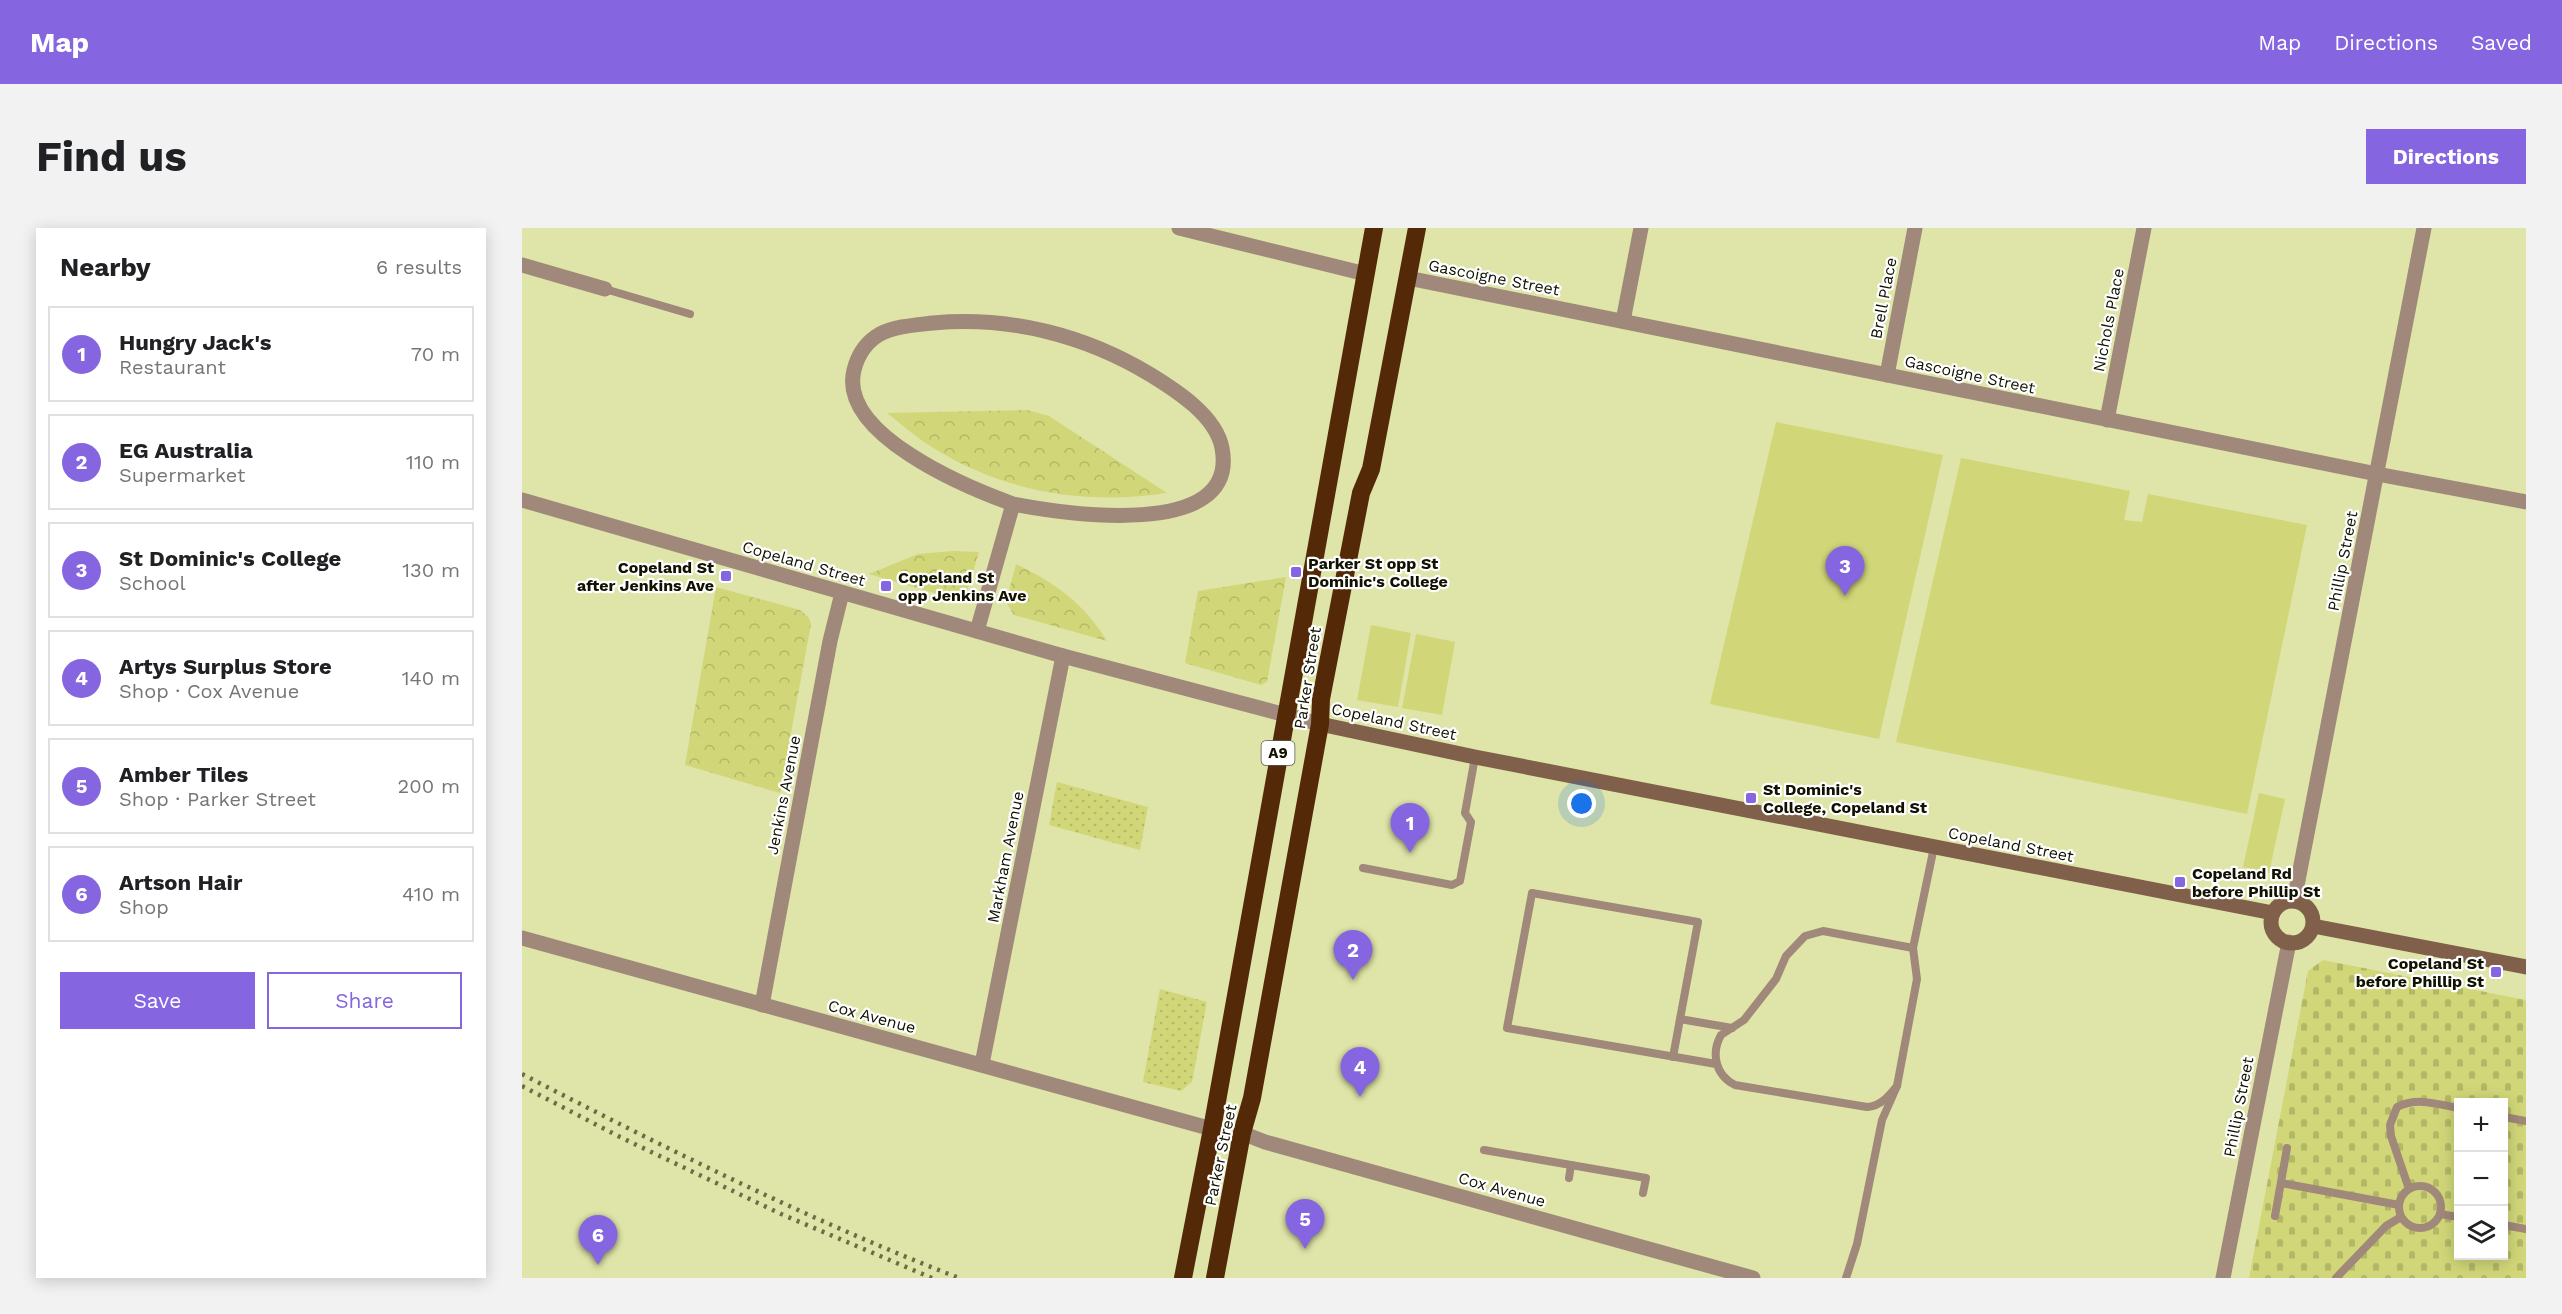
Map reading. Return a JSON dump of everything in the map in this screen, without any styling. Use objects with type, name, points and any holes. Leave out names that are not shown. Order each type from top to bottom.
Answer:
[{"type":"highway","name":"Parker Street","points":[[1183,1278],[1212,1129],[1374,228]]},
{"type":"highway","name":"Parker Street","points":[[1215,1278],[1242,1133],[1252,1098],[1320,724],[1322,699],[1361,493],[1371,469],[1418,228]]},
{"type":"street","points":[[1179,228],[1366,274]]},
{"type":"street","points":[[1623,321],[1641,228]]},
{"type":"street","name":"Brell Place","points":[[1887,375],[1915,228]]},
{"type":"street","name":"Nichols Place","points":[[2107,420],[2144,228]]},
{"type":"street","name":"Phillip Street","points":[[2294,901],[2424,228]]},
{"type":"street","points":[[522,265],[605,289]]},
{"type":"street","name":"Gascoigne Street","points":[[1408,278],[2107,420],[2526,502]]},
{"type":"street","points":[[946,322],[1002,323],[1062,335],[1124,360],[1169,387],[1208,421],[1222,448],[1221,473],[1214,488],[1196,503],[1178,510],[1130,515],[1088,515],[1013,504],[949,478],[884,434],[865,415],[855,399],[853,379],[859,356],[868,343],[891,330],[946,322]]},
{"type":"street","name":"Copeland Street","points":[[522,500],[1063,656],[1285,716],[1475,757],[2273,913]]},
{"type":"street","points":[[977,631],[1013,504]]},
{"type":"street","name":"Jenkins Avenue","points":[[762,1005],[830,641],[842,593]]},
{"type":"street","name":"Markham Avenue","points":[[982,1064],[1063,656]]},
{"type":"street","points":[[2294,901],[2301,903],[2311,913],[2313,926],[2306,938],[2289,942],[2280,939],[2275,933],[2271,921],[2273,913],[2281,904],[2294,901]]},
{"type":"street","points":[[2313,926],[2526,968]]},
{"type":"street","name":"Cox Avenue","points":[[522,938],[1212,1129]]},
{"type":"street","name":"Phillip Street","points":[[2223,1278],[2289,942]]},
{"type":"street","name":"Cox Avenue","points":[[1242,1133],[1265,1142],[1753,1278]]},
{"type":"lane","points":[[605,289],[690,314]]},
{"type":"lane","points":[[1363,868],[1452,885],[1457,884],[1460,881],[1471,822],[1466,813],[1475,757]]},
{"type":"lane","points":[[1846,1278],[1857,1244],[1882,1120],[1897,1086],[1917,979],[1913,948],[1934,847]]},
{"type":"lane","points":[[1673,1057],[1698,922],[1532,893],[1507,1028],[1673,1057],[1716,1064]]},
{"type":"lane","points":[[1897,1086],[1881,1102],[1867,1107],[1740,1086],[1729,1082],[1718,1070],[1716,1064],[1718,1040],[1721,1035],[1744,1020],[1776,979],[1786,956],[1810,933],[1823,931],[1913,948]]},
{"type":"lane","points":[[1680,1018],[1732,1028]]},
{"type":"lane","points":[[2409,1189],[2391,1136],[2390,1125],[2397,1107],[2409,1101],[2419,1101],[2454,1107]]},
{"type":"lane","points":[[2508,1118],[2526,1121]]},
{"type":"lane","points":[[2275,1216],[2287,1148]]},
{"type":"lane","points":[[1484,1150],[1646,1178],[1643,1193]]},
{"type":"lane","points":[[1569,1178],[1571,1165]]},
{"type":"lane","points":[[2281,1183],[2399,1205]]},
{"type":"lane","points":[[2423,1186],[2430,1189],[2439,1200],[2440,1214],[2432,1225],[2425,1228],[2411,1227],[2401,1217],[2399,1205],[2400,1199],[2409,1189],[2423,1186]]},
{"type":"lane","points":[[2440,1214],[2454,1216]]},
{"type":"lane","points":[[2336,1278],[2386,1227],[2401,1217]]},
{"type":"lane","points":[[2508,1226],[2526,1229]]},
{"type":"green space","points":[[1028,410],[1049,416],[1167,493],[1136,497],[1073,496],[1012,484],[954,460],[922,440],[887,413]]},
{"type":"green space","points":[[1776,422],[1943,455],[1879,739],[1710,704]]},
{"type":"green space","points":[[1961,458],[2130,491],[2124,520],[2142,522],[2148,494],[2307,525],[2247,814],[1896,742]]},
{"type":"green space","points":[[953,551],[979,552],[967,591],[955,599],[869,574],[918,554]]},
{"type":"green space","points":[[1016,564],[1044,579],[1068,596],[1088,616],[1107,641],[1014,615],[1006,602]]},
{"type":"green space","points":[[1286,577],[1267,682],[1261,685],[1185,663],[1198,591]]},
{"type":"green space","points":[[716,587],[800,610],[809,618],[811,624],[780,793],[685,765]]},
{"type":"green space","points":[[1371,625],[1411,633],[1398,707],[1357,700]]},
{"type":"green space","points":[[1416,634],[1455,642],[1442,715],[1402,708]]},
{"type":"green space","points":[[1057,782],[1148,807],[1140,850],[1049,825]]},
{"type":"green space","points":[[2259,793],[2285,799],[2269,873],[2243,867]]},
{"type":"green space","points":[[2323,960],[2526,1000],[2526,1278],[2249,1278],[2308,971]]},
{"type":"green space","points":[[1160,989],[1207,1002],[1192,1082],[1181,1091],[1143,1082]]},
{"type":"railway","points":[[522,1074],[738,1182],[903,1256],[959,1278]]},
{"type":"railway","points":[[522,1086],[620,1137],[781,1214],[932,1278]]},
{"type":"place","name":"Parker St opp St Dominic's College","points":[[1296,572]]},
{"type":"place","name":"Copeland St after Jenkins Ave","points":[[726,576]]},
{"type":"place","name":"Copeland St opp Jenkins Ave","points":[[886,586]]},
{"type":"place","name":"St Dominic's College","points":[[1845,596]]},
{"type":"place","name":"St Dominic's College, Copeland St","points":[[1751,798]]},
{"type":"place","name":"Hungry Jack's","points":[[1410,853]]},
{"type":"place","name":"Copeland Rd before Phillip St","points":[[2180,882]]},
{"type":"place","name":"Copeland St before Phillip St","points":[[2496,972]]},
{"type":"place","name":"EG Australia","points":[[1353,980]]},
{"type":"place","name":"Artys Surplus Store","points":[[1360,1097]]},
{"type":"place","name":"Amber Tiles","points":[[1305,1249]]},
{"type":"place","name":"Artson Hair","points":[[598,1265]]}]
